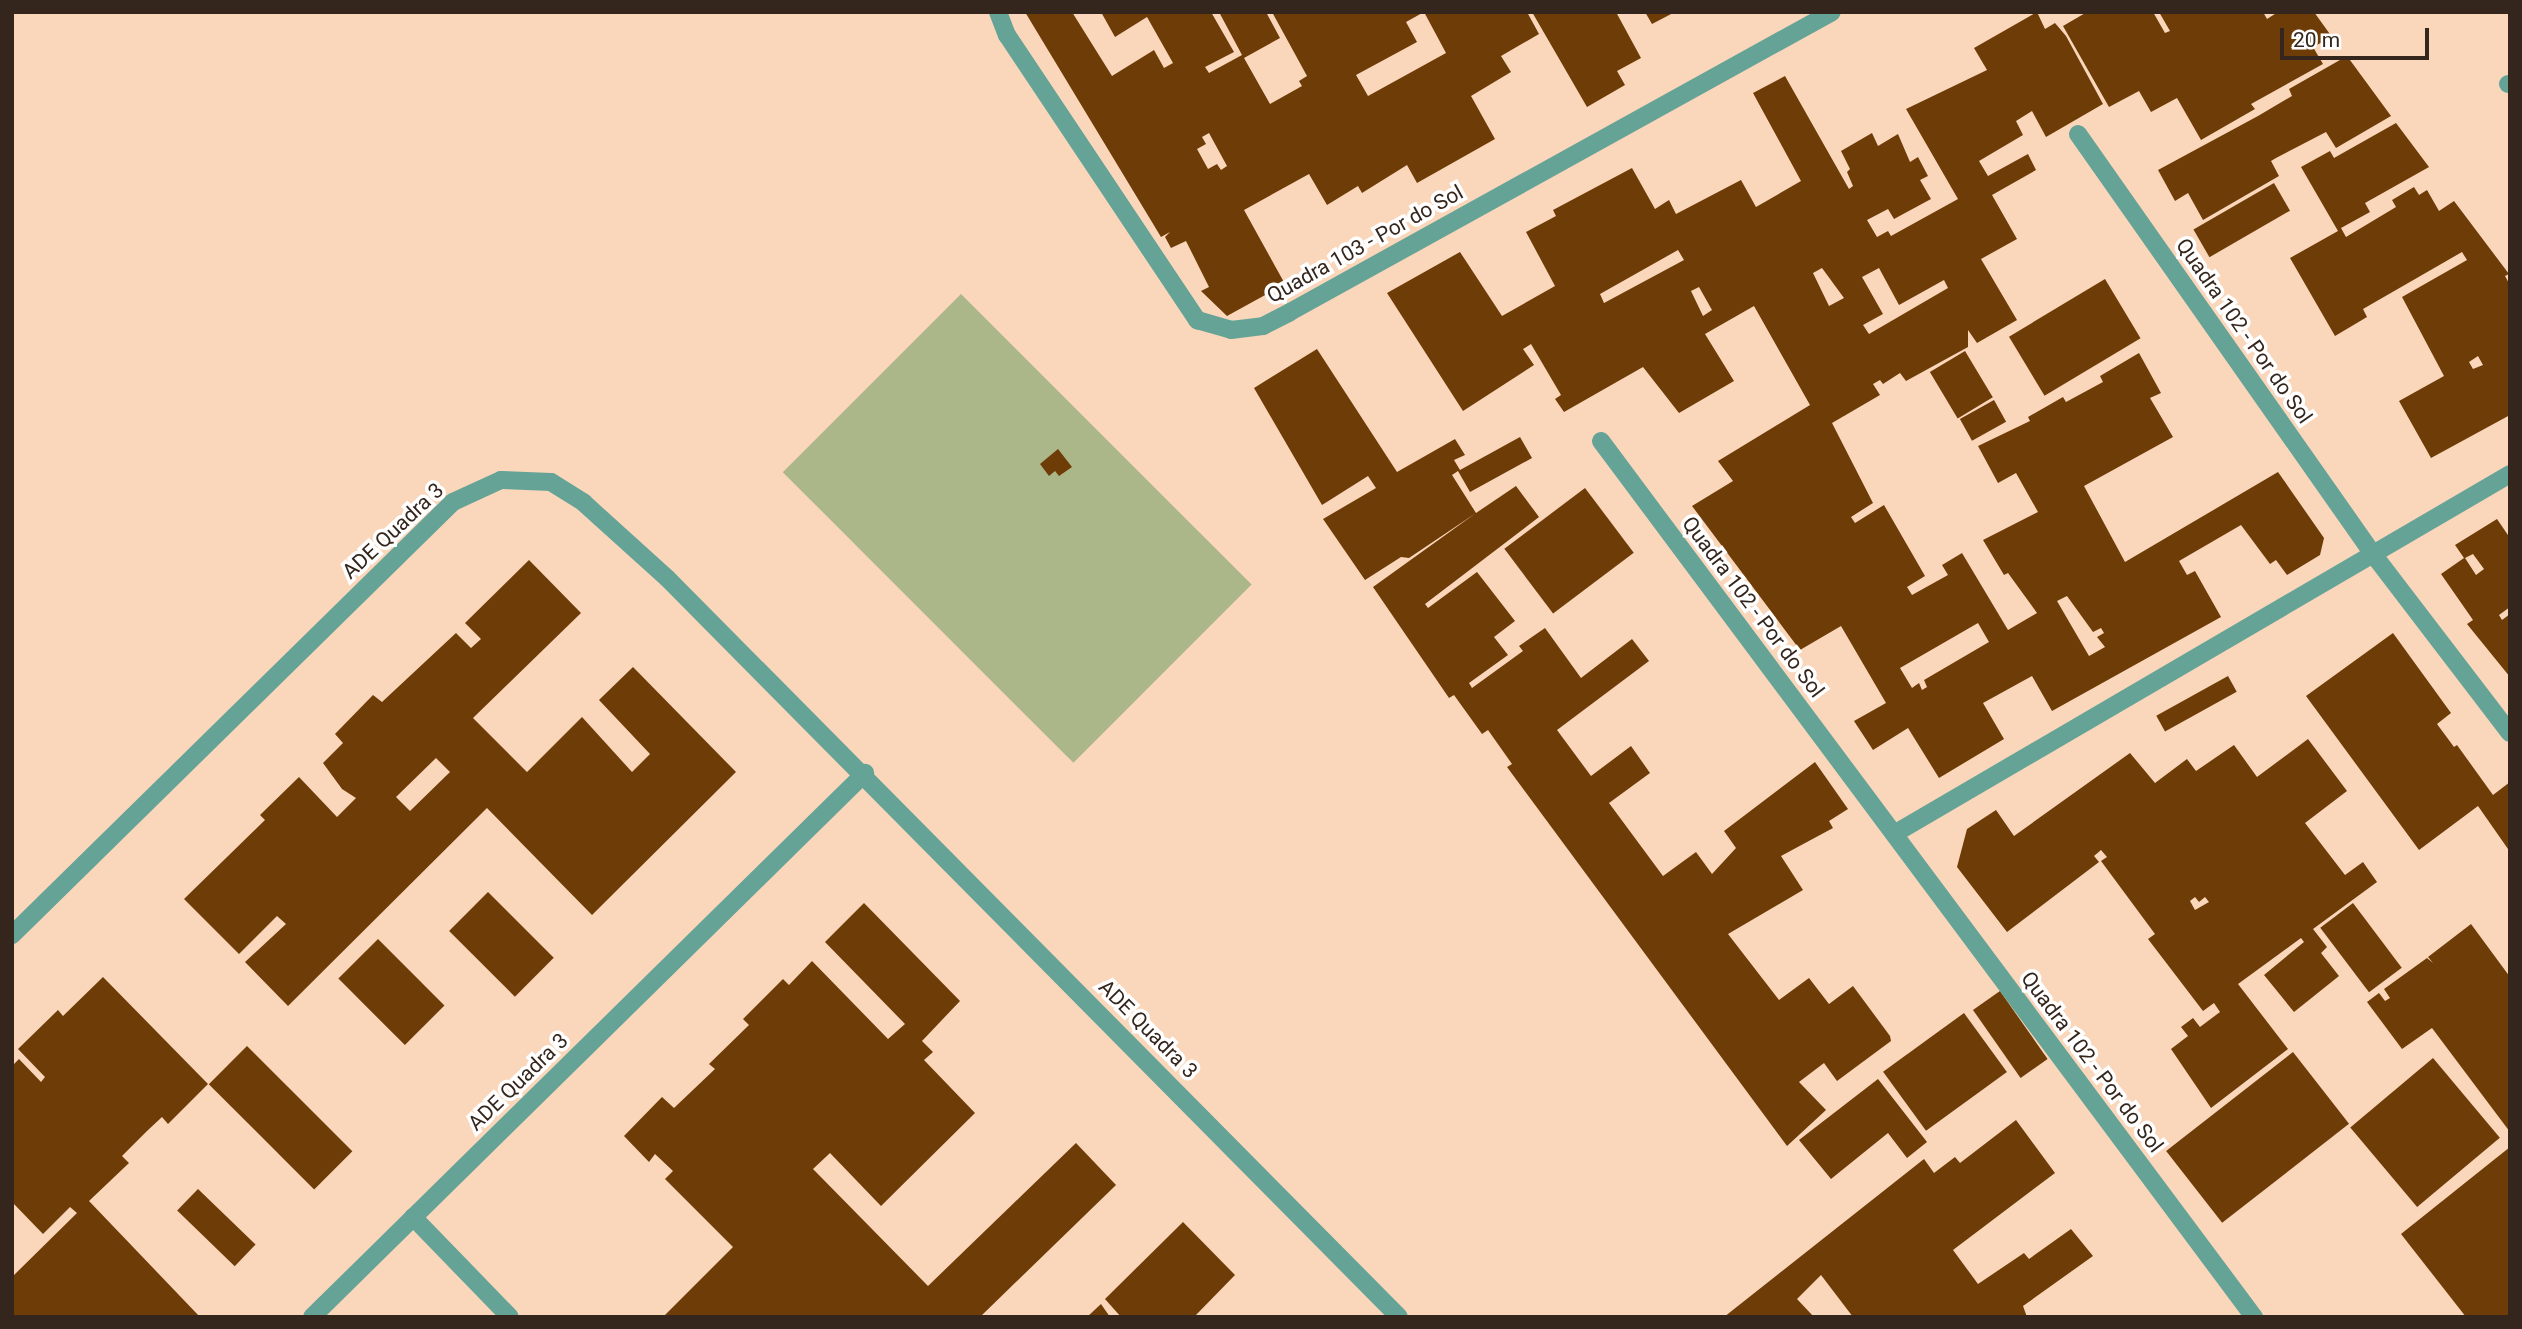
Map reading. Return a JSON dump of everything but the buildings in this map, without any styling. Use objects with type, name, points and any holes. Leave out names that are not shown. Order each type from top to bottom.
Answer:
[{"type":"street","name":"Quadra 103 - Por do Sol","points":[[998,12],[1007,35],[1197,320],[1231,330],[1263,326],[1290,312],[1832,12]]},
{"type":"street","name":"Quadra 102 - Por do Sol","points":[[2078,134],[2373,554],[2510,733]]},
{"type":"street","name":"Quadra 102 - Por do Sol","points":[[1601,441],[2254,1317]]},
{"type":"street","points":[[1894,834],[2510,474]]},
{"type":"street","name":"ADE Quadra 3","points":[[12,935],[453,502],[501,480],[551,482],[584,503],[865,773],[1399,1317]]},
{"type":"street","name":"ADE Quadra 3","points":[[313,1317],[865,773]]},
{"type":"street","points":[[413,1217],[510,1317]]},
{"type":"green space","points":[[961,294],[1252,585],[1073,763],[783,472]]}]
